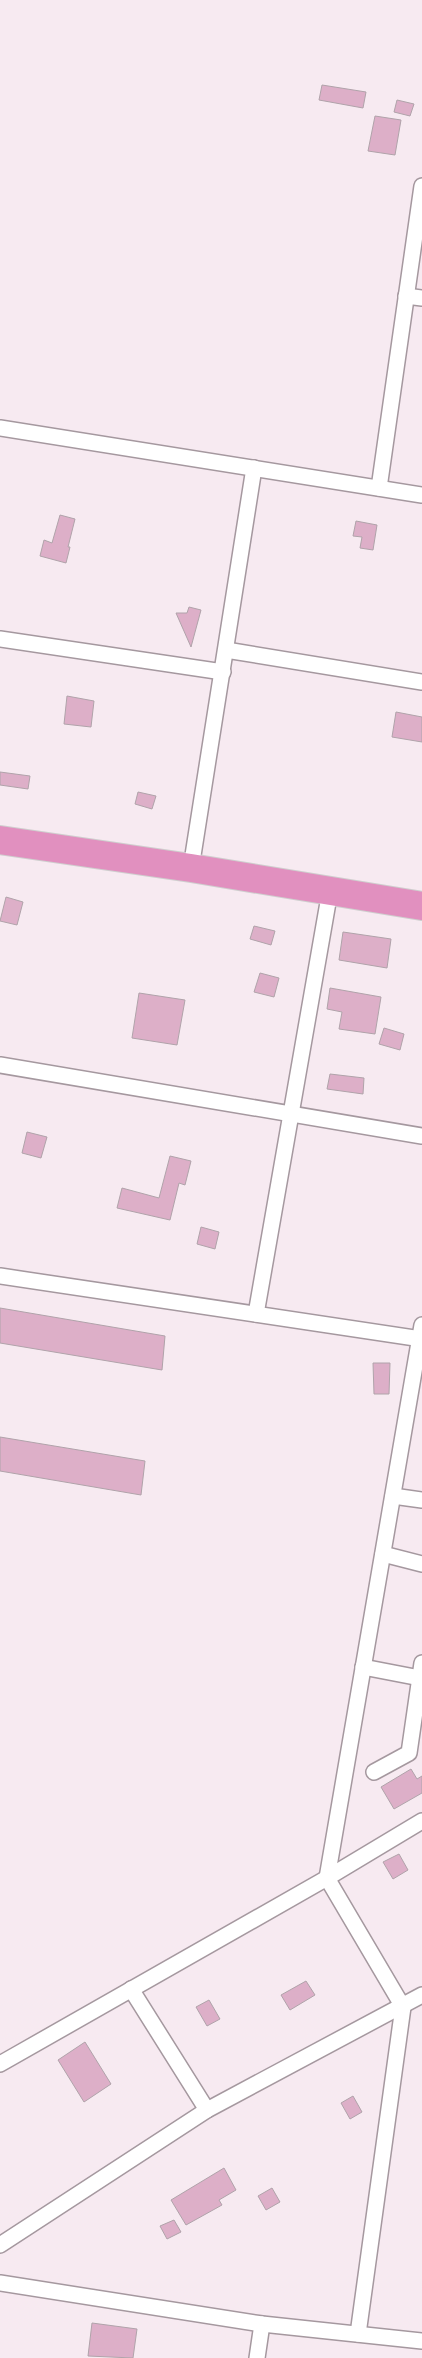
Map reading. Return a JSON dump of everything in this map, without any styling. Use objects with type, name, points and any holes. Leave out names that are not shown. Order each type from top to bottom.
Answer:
[{"type":"highway","points":[[0,840],[191,868],[422,906]]},
{"type":"street","points":[[379,488],[422,186]]},
{"type":"street","points":[[406,296],[422,298]]},
{"type":"street","points":[[0,428],[422,495]]},
{"type":"street","points":[[191,868],[254,468]]},
{"type":"street","points":[[0,639],[223,672]]},
{"type":"street","points":[[226,650],[422,682]]},
{"type":"street","points":[[256,1314],[330,891]]},
{"type":"street","points":[[0,1065],[422,1136]]},
{"type":"street","points":[[0,1276],[256,1314],[421,1334],[327,1878],[403,2007],[358,2334]]},
{"type":"street","points":[[393,1496],[422,1500]]},
{"type":"street","points":[[383,1554],[422,1564]]},
{"type":"street","points":[[363,1667],[421,1671],[409,1754],[374,1772]]},
{"type":"street","points":[[0,2064],[327,1878],[422,1821]]},
{"type":"street","points":[[132,1989],[206,2110]]},
{"type":"street","points":[[0,2245],[206,2110],[403,2007],[422,1995]]},
{"type":"street","points":[[0,2283],[262,2324],[422,2341]]},
{"type":"street","points":[[257,2358],[262,2324]]},
{"type":"building","points":[[322,85],[366,92],[363,108],[319,100]]},
{"type":"building","points":[[397,100],[414,104],[410,116],[394,112]]},
{"type":"building","points":[[375,116],[401,120],[395,155],[368,151]]},
{"type":"building","points":[[60,515],[75,519],[66,563],[40,556],[44,540],[52,543]]},
{"type":"building","points":[[356,521],[377,525],[373,550],[360,548],[362,537],[353,536]]},
{"type":"building","points":[[189,607],[201,610],[191,647],[176,613],[187,613]]},
{"type":"building","points":[[67,696],[94,701],[91,727],[64,724]]},
{"type":"building","points":[[396,712],[422,717],[422,742],[392,737]]},
{"type":"building","points":[[0,772],[30,776],[28,789],[0,785]]},
{"type":"building","points":[[138,792],[156,796],[152,809],[135,804]]},
{"type":"building","points":[[6,897],[23,902],[17,925],[0,921]]},
{"type":"building","points":[[254,926],[275,931],[271,945],[250,939]]},
{"type":"building","points":[[343,932],[391,939],[387,968],[339,960]]},
{"type":"building","points":[[260,973],[279,978],[274,997],[254,992]]},
{"type":"building","points":[[330,988],[381,997],[375,1034],[339,1029],[342,1012],[327,1009]]},
{"type":"building","points":[[139,993],[185,1000],[177,1045],[132,1038]]},
{"type":"building","points":[[384,1028],[404,1034],[400,1050],[379,1044]]},
{"type":"building","points":[[330,1074],[364,1078],[363,1094],[327,1089]]},
{"type":"building","points":[[27,1132],[47,1137],[41,1158],[22,1153]]},
{"type":"building","points":[[170,1156],[191,1161],[185,1185],[179,1183],[170,1220],[117,1208],[122,1188],[159,1198]]},
{"type":"building","points":[[201,1227],[219,1232],[215,1249],[197,1244]]},
{"type":"building","points":[[0,1308],[165,1336],[162,1370],[0,1343]]},
{"type":"building","points":[[373,1363],[390,1363],[389,1394],[374,1394]]},
{"type":"building","points":[[0,1437],[145,1461],[141,1495],[0,1471]]},
{"type":"building","points":[[411,1769],[417,1779],[422,1776],[422,1793],[394,1809],[381,1787]]},
{"type":"building","points":[[399,1854],[408,1870],[393,1879],[383,1862]]},
{"type":"building","points":[[306,1981],[315,1995],[290,2010],[281,1995]]},
{"type":"building","points":[[209,2000],[220,2019],[207,2026],[196,2007]]},
{"type":"building","points":[[85,2042],[111,2084],[84,2102],[58,2060]]},
{"type":"building","points":[[353,2096],[362,2112],[350,2119],[341,2103]]},
{"type":"building","points":[[224,2168],[236,2190],[219,2200],[222,2205],[186,2225],[171,2200]]},
{"type":"building","points":[[272,2188],[280,2202],[266,2210],[258,2196]]},
{"type":"building","points":[[174,2220],[181,2232],[167,2239],[160,2226]]},
{"type":"building","points":[[92,2323],[137,2329],[133,2358],[88,2356]]}]
